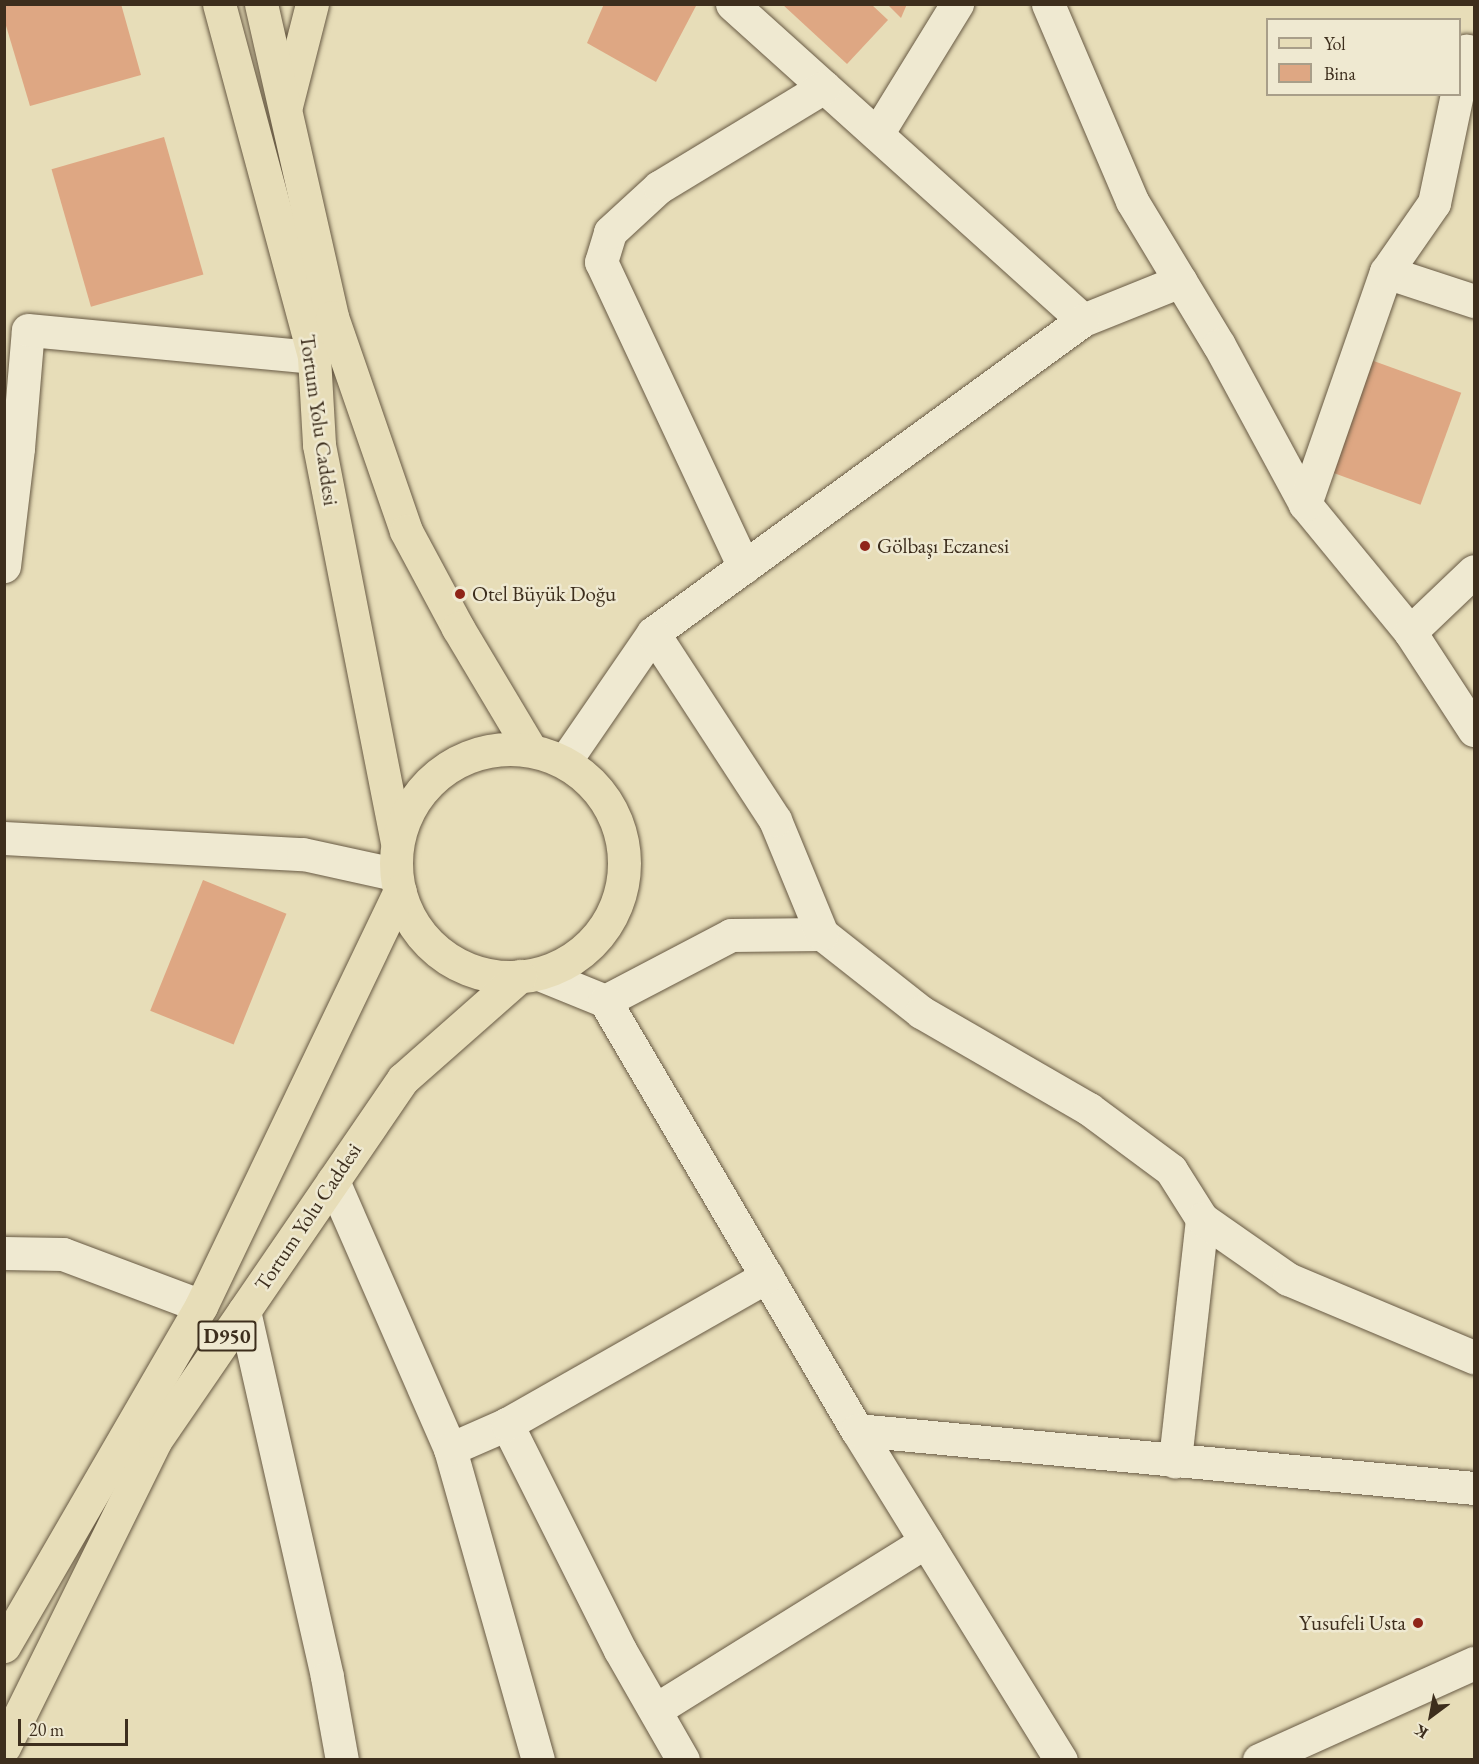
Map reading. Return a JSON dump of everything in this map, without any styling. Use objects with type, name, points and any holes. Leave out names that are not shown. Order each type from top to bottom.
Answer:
[{"type":"main road","name":"Tortum Yolu Caddesi","points":[[219,4],[314,357],[319,445],[397,841],[398,883],[403,906],[420,934],[444,957],[473,972],[506,978],[530,975],[569,961],[595,941],[614,914],[623,883],[624,847],[614,813],[593,783],[565,761],[530,749],[494,748],[460,759],[431,779],[408,807],[397,841]]},
{"type":"main road","name":"Tortum Yolu Caddesi","points":[[261,4],[333,317],[406,531],[470,648],[530,749]]},
{"type":"main road","points":[[286,106],[312,4]]},
{"type":"main road","name":"Tortum Yolu Caddesi","points":[[4,1646],[201,1306],[398,883]]},
{"type":"main road","name":"Tortum Yolu Caddesi","points":[[4,1747],[155,1441],[403,1079],[530,975]]},
{"type":"street","points":[[732,4],[1083,320]]},
{"type":"street","points":[[877,134],[957,4]]},
{"type":"street","points":[[1048,4],[1132,201],[1219,345],[1305,504],[1410,632],[1474,730]]},
{"type":"street","points":[[1461,77],[1466,51],[1474,52]]},
{"type":"street","points":[[744,567],[601,262],[610,232],[659,187],[824,87]]},
{"type":"street","points":[[1305,504],[1386,272],[1434,203],[1457,96]]},
{"type":"street","points":[[1386,272],[1474,301]]},
{"type":"street","points":[[565,761],[653,633],[1083,320],[1180,281]]},
{"type":"street","points":[[4,566],[28,330],[314,357]]},
{"type":"street","points":[[1410,632],[1474,571]]},
{"type":"street","points":[[653,633],[775,820],[822,934],[921,1012],[1098,1115],[1171,1170],[1202,1219],[1288,1279],[1474,1357]]},
{"type":"street","points":[[4,838],[303,854],[398,883]]},
{"type":"street","points":[[605,1001],[731,935],[822,934]]},
{"type":"street","points":[[530,975],[605,1001],[857,1430],[1061,1760]]},
{"type":"street","points":[[333,1181],[450,1449],[538,1760]]},
{"type":"street","points":[[1174,1461],[1202,1219]]},
{"type":"street","points":[[4,1253],[63,1254],[201,1306]]},
{"type":"street","points":[[450,1449],[507,1424],[767,1276]]},
{"type":"street","points":[[244,1311],[327,1677],[342,1760]]},
{"type":"street","points":[[507,1424],[620,1650],[683,1760]]},
{"type":"street","points":[[857,1430],[1474,1488]]},
{"type":"street","points":[[655,1710],[926,1541]]},
{"type":"street","points":[[1258,1760],[1474,1663]]},
{"type":"building","points":[[4,4],[121,4],[141,75],[30,106],[4,19]]},
{"type":"building","points":[[604,4],[697,4],[656,82],[587,43]]},
{"type":"building","points":[[782,4],[871,4],[888,20],[847,64]]},
{"type":"building","points":[[887,4],[907,4],[901,18]]},
{"type":"building","points":[[164,137],[203,274],[91,307],[52,169]]},
{"type":"building","points":[[1371,360],[1461,393],[1421,505],[1330,472]]},
{"type":"building","points":[[203,880],[286,914],[234,1044],[150,1011]]},
{"type":"place","name":"Gölbaşı Eczanesi","points":[[865,546]]},
{"type":"place","name":"Otel Büyük Doğu","points":[[460,594]]},
{"type":"place","name":"Yusufeli Usta","points":[[1418,1623]]}]
